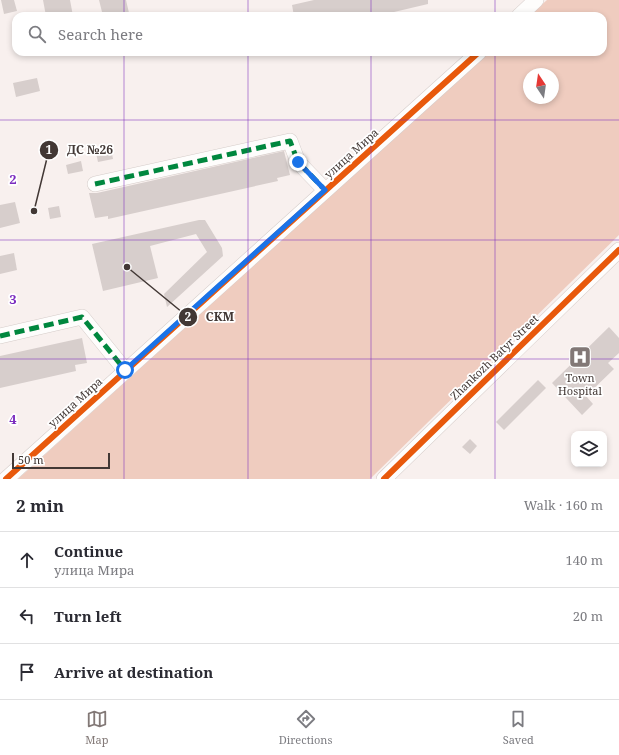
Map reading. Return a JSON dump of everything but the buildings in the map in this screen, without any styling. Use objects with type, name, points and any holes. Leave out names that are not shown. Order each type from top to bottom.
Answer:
[{"type":"street","points":[[523,12],[536,0]]},
{"type":"street","name":"улица Мира","points":[[6,479],[474,56]]},
{"type":"street","points":[[95,184],[290,141],[298,162],[325,190]]},
{"type":"street","name":"Zhankozh Batyr Street","points":[[384,479],[619,250]]},
{"type":"street","points":[[0,336],[82,317],[125,370]]},
{"type":"shaded area","points":[[547,0],[619,0],[619,235],[370,479],[18,479],[485,56],[607,56],[607,12],[534,12]]},
{"type":"marked path","points":[[95,184],[290,141],[298,162],[325,190]]},
{"type":"marked path","points":[[0,336],[82,317],[125,370]]},
{"type":"cycle path","points":[[6,479],[475,56]]},
{"type":"cycle path","points":[[384,479],[619,250]]},
{"type":"place","name":"ДС №26","points":[[34,211]]},
{"type":"place","name":"СКМ","points":[[127,267]]},
{"type":"place","name":"Town Hospital","points":[[580,357]]},
{"type":"route","points":[[125,370],[325,190],[298,162]]}]
